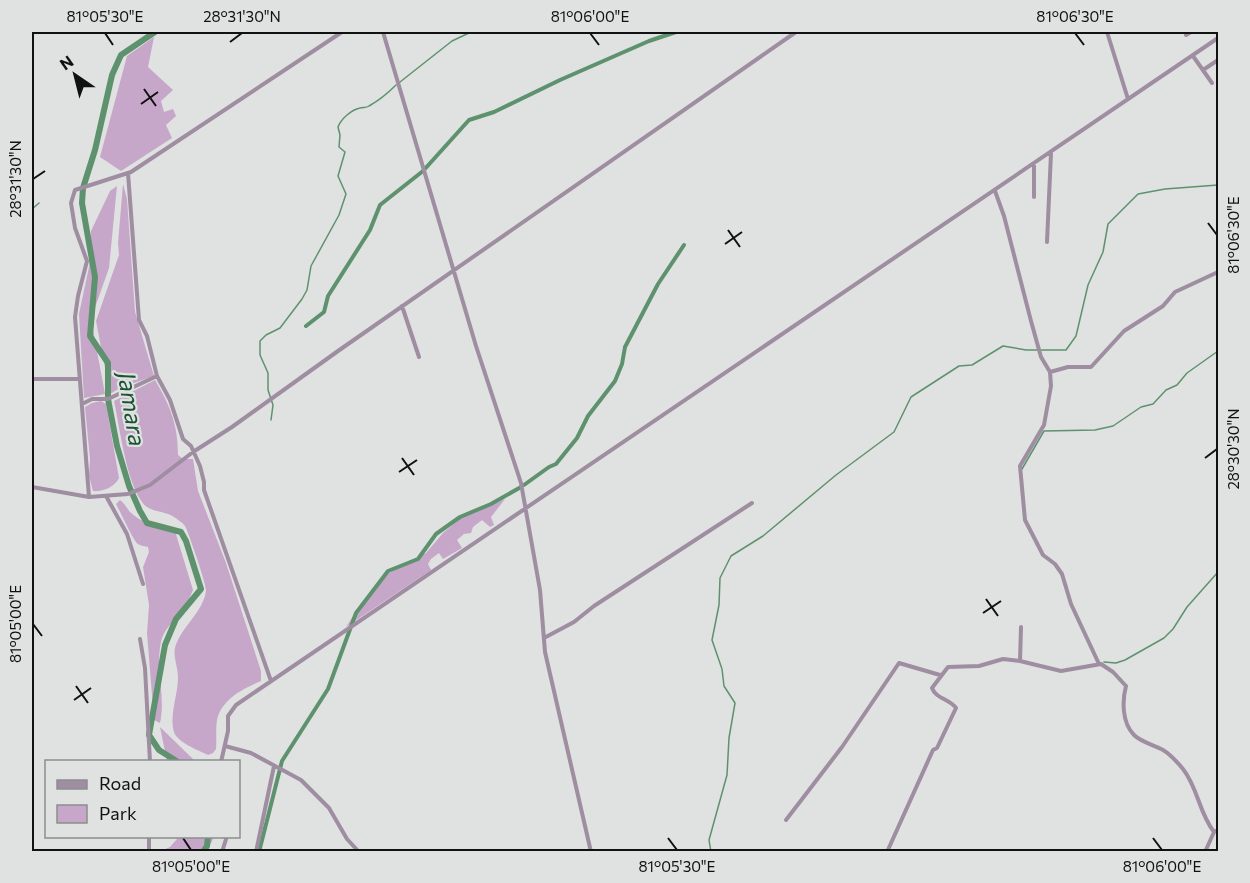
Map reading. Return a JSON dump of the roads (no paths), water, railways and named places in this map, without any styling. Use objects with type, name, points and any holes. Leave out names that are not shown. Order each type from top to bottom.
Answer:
[{"type":"street","points":[[90,497],[75,317],[87,261],[75,228],[71,203],[75,190],[128,173],[342,32]]},
{"type":"street","points":[[383,32],[476,346],[521,483],[540,590],[545,652],[591,852]]},
{"type":"street","points":[[32,487],[90,497],[128,494],[150,485],[193,452],[796,32]]},
{"type":"street","points":[[1107,32],[1128,99]]},
{"type":"street","points":[[222,760],[228,731],[228,716],[236,705],[1218,38]]},
{"type":"street","points":[[1193,56],[1212,83]]},
{"type":"street","points":[[1203,70],[1218,60]]},
{"type":"street","points":[[1047,242],[1051,152]]},
{"type":"street","points":[[1034,164],[1034,197]]},
{"type":"street","points":[[128,173],[139,320],[147,336],[157,376],[170,400],[183,440],[191,446],[204,482],[204,490],[271,681]]},
{"type":"street","points":[[995,191],[1004,216],[1041,357],[1050,372],[1051,386],[1044,425],[1020,466],[1024,520],[1043,555],[1055,564],[1062,574],[1071,604],[1099,664],[1113,672],[1126,686],[1123,696],[1124,708],[1131,731],[1135,736],[1164,751],[1183,768],[1195,789],[1206,821],[1216,831],[1205,852]]},
{"type":"street","points":[[1050,372],[1068,367],[1091,367],[1124,331],[1163,306],[1175,292],[1218,272]]},
{"type":"street","points":[[402,306],[418,357]]},
{"type":"street","points":[[82,404],[92,399],[108,399],[157,376]]},
{"type":"street","points":[[32,379],[80,379]]},
{"type":"street","points":[[106,496],[127,534],[141,574],[142,584]]},
{"type":"street","points":[[544,638],[574,622],[594,606],[752,503]]},
{"type":"street","points":[[1020,661],[1021,627]]},
{"type":"street","points":[[140,639],[145,668],[150,760]]},
{"type":"street","points":[[887,852],[933,750],[937,748],[956,708],[934,694],[932,688],[948,667],[979,666],[1003,659],[1061,671],[1099,664]]},
{"type":"street","points":[[786,820],[842,747],[899,663],[940,675]]},
{"type":"street","points":[[225,746],[245,751],[301,780],[328,808],[347,839],[359,852]]},
{"type":"street","points":[[256,852],[274,766]]},
{"type":"waterway","name":"Jamara","points":[[155,32],[121,55],[112,75],[95,150],[83,188],[82,203],[95,277],[90,336],[108,363],[108,399],[117,446],[129,486],[147,523],[181,532],[201,589],[176,619],[165,645],[149,735],[159,750],[175,760]]},
{"type":"waterway","points":[[400,82],[452,41],[471,32]]},
{"type":"waterway","points":[[306,326],[324,312],[328,296],[370,230],[380,205],[423,171],[469,120],[494,112],[560,80],[649,41],[676,32]]},
{"type":"waterway","points":[[271,420],[273,405],[268,390],[268,373],[260,355],[260,341],[280,328],[302,299],[307,290],[311,266],[339,215],[346,194],[338,176],[345,152],[339,147],[338,127],[350,113],[372,104],[396,85]]},
{"type":"waterway","points":[[711,852],[709,840],[727,775],[729,738],[735,703],[724,686],[722,669],[712,640],[719,605],[720,578],[731,556],[763,536],[836,475],[894,432],[911,397],[959,366],[972,365],[1003,346],[1026,350],[1066,350],[1076,336],[1088,285],[1103,252],[1108,224],[1138,194],[1165,189],[1218,185]]},
{"type":"waterway","points":[[32,209],[39,203]]},
{"type":"waterway","points":[[524,485],[556,464],[577,438],[588,416],[615,381],[622,364],[625,347],[658,284],[684,245]]},
{"type":"waterway","points":[[1022,469],[1044,431],[1095,430],[1113,426],[1141,407],[1153,404],[1166,390],[1177,385],[1187,373],[1218,351]]},
{"type":"waterway","points":[[259,852],[282,761],[328,689],[356,613],[388,571],[418,559],[436,534],[460,517],[491,504],[521,487]]},
{"type":"waterway","points":[[1104,662],[1116,663],[1125,660],[1164,638],[1173,629],[1187,607],[1218,572]]},
{"type":"waterway","name":"Jamara","points":[[203,852],[207,846],[208,838]]}]
